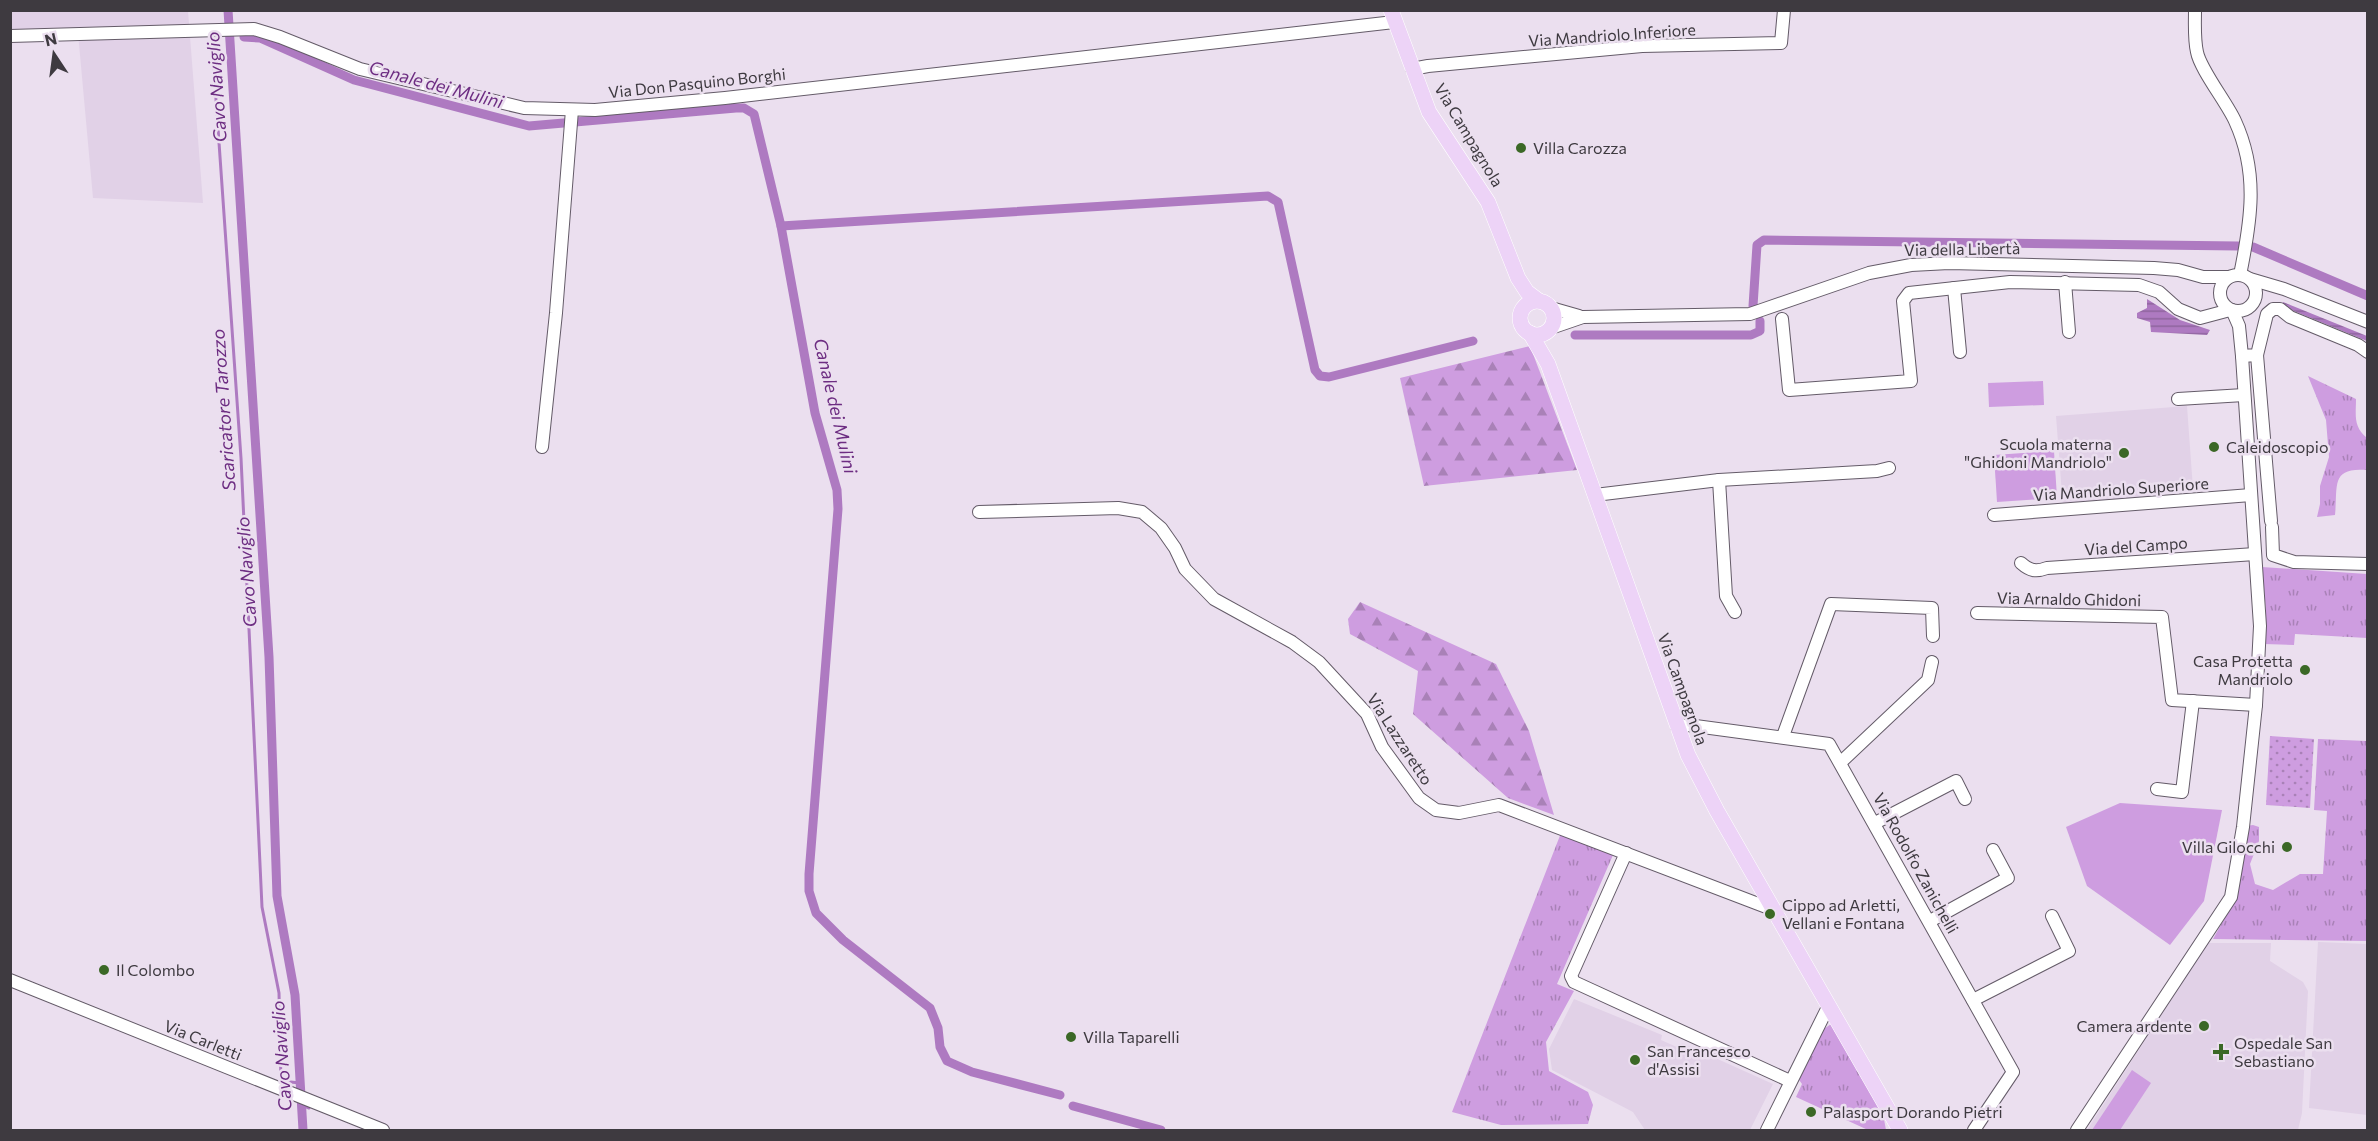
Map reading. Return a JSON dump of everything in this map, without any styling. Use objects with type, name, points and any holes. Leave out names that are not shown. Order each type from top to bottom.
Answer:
[{"type":"main road","name":"Via Campagnola","points":[[1393,16],[1429,112],[1488,202],[1518,278],[1527,292],[1545,304],[1555,318],[1550,330],[1548,364]]},
{"type":"main road","name":"Via Campagnola","points":[[1518,278],[1522,326],[1530,333],[1548,364],[1677,727],[1697,775],[1774,909],[1829,1013],[1900,1131]]},
{"type":"main road","points":[[1522,310],[1529,303],[1545,304]]},
{"type":"main road","points":[[1530,333],[1539,335],[1550,330]]},
{"type":"street","name":"Via Mandriolo Inferiore","points":[[1412,69],[1642,46],[1781,44],[1784,10]]},
{"type":"street","points":[[2195,10],[2197,54],[2235,121],[2247,156],[2252,193],[2250,220],[2240,277]]},
{"type":"street","name":"Via Don Pasquino Borghi","points":[[10,36],[242,28],[267,32],[337,61],[389,76],[571,119],[621,108],[725,98],[1393,16]]},
{"type":"street","points":[[542,447],[556,313],[571,119]]},
{"type":"street","name":"Via della Libertà","points":[[1545,304],[1583,317],[1750,314],[1869,273],[1920,264],[2154,268],[2178,270],[2203,277],[2240,277],[2284,289],[2367,322]]},
{"type":"street","name":"Via della Libertà","points":[[2203,277],[2220,295]]},
{"type":"street","points":[[2210,315],[2220,295],[2222,284],[2240,277]]},
{"type":"street","points":[[2239,326],[2256,296],[2255,287],[2240,277]]},
{"type":"street","points":[[1782,319],[1789,390],[1911,381],[1903,301],[1909,293],[2010,282],[2139,285],[2159,292],[2178,309],[2200,318],[2231,310],[2246,310]]},
{"type":"street","points":[[2065,282],[2069,332]]},
{"type":"street","points":[[1954,288],[1960,352]]},
{"type":"street","points":[[2256,296],[2276,288]]},
{"type":"street","points":[[2077,1131],[2231,897],[2242,827],[2256,705],[2260,626],[2239,326],[2220,295]]},
{"type":"street","points":[[2367,352],[2358,345],[2290,317],[2280,309],[2272,309],[2267,314],[2257,355],[2273,555],[2294,562],[2367,564]]},
{"type":"street","name":"Via della Libertà","points":[[1550,330],[1583,317]]},
{"type":"street","points":[[2242,356],[2257,355]]},
{"type":"street","points":[[2178,399],[2244,394]]},
{"type":"street","points":[[1595,495],[1719,480],[1877,471],[1889,468]]},
{"type":"street","points":[[1719,480],[1726,596],[1735,612]]},
{"type":"street","name":"Via Mandriolo Superiore","points":[[1994,515],[2251,495]]},
{"type":"street","name":"Via Lazzaretto","points":[[979,512],[1118,508],[1142,512],[1161,528],[1175,548],[1185,569],[1214,599],[1293,642],[1319,662],[1367,714],[1382,747],[1419,798],[1436,810],[1459,813],[1499,805],[1774,909]]},
{"type":"street","points":[[2253,523],[2270,524]]},
{"type":"street","name":"Via del Campo","points":[[2021,563],[2028,570],[2037,572],[2047,568],[2255,554]]},
{"type":"street","points":[[1783,736],[1831,604],[1932,608],[1933,636]]},
{"type":"street","name":"Via Arnaldo Ghidoni","points":[[1977,613],[2162,617],[2172,700],[2256,705]]},
{"type":"street","points":[[1841,762],[1928,680],[1932,662]]},
{"type":"street","points":[[2157,789],[2182,792],[2193,701]]},
{"type":"street","name":"Via Rodolfo Zanichelli","points":[[1677,727],[1688,725],[1829,744],[2013,1072],[1974,1131]]},
{"type":"street","points":[[1875,823],[1956,781],[1965,799]]},
{"type":"street","points":[[1930,921],[2008,878],[1993,850]]},
{"type":"street","points":[[1626,853],[1571,976],[1574,982],[1790,1081]]},
{"type":"street","points":[[1973,1000],[2069,951],[2052,916]]},
{"type":"street","name":"Via Carletti","points":[[10,980],[383,1131]]},
{"type":"street","points":[[1767,1131],[1790,1081],[1829,1013]]},
{"type":"shaded area","points":[[10,11],[188,11],[203,203],[93,198],[78,33],[11,33]]},
{"type":"shaded area","points":[[2147,299],[2180,320],[2210,330],[2207,335],[2151,332],[2150,322],[2137,318],[2137,313],[2147,308]]},
{"type":"shaded area","points":[[2283,302],[2367,336],[2367,341],[2282,306]]},
{"type":"shaded area","name":"Scuola materna \"Ghidoni Mandriolo\"","points":[[2187,406],[2193,489],[2156,492],[2156,500],[2063,507],[2056,416]]},
{"type":"shaded area","points":[[2318,942],[2367,944],[2367,1115],[2309,1108]]},
{"type":"shaded area","name":"Ospedale San Sebastiano","points":[[2208,943],[2271,943],[2270,961],[2303,982],[2308,991],[2302,1113],[2298,1130],[2087,1130]]},
{"type":"shaded area","name":"San Francesco d'Assisi","points":[[1574,999],[1662,1035],[1661,1040],[1679,1048],[1682,1043],[1773,1084],[1750,1130],[1645,1130],[1633,1112],[1552,1070],[1549,1049]]},
{"type":"green space","points":[[1530,346],[1577,470],[1424,486],[1400,378]]},
{"type":"green space","points":[[2308,376],[2356,399],[2357,425],[2367,438],[2367,470],[2355,470],[2341,475],[2338,480],[2335,515],[2317,517],[2320,486],[2329,457],[2326,420]]},
{"type":"green space","points":[[2043,381],[2044,405],[1989,407],[1988,383]]},
{"type":"green space","points":[[2054,451],[2057,498],[1997,502],[1994,455]]},
{"type":"green space","points":[[2262,567],[2367,574],[2367,638],[2295,634],[2294,645],[2264,644],[2266,611]]},
{"type":"green space","points":[[1360,602],[1496,664],[1529,731],[1554,815],[1508,798],[1413,714],[1418,671],[1350,634],[1348,619]]},
{"type":"green space","points":[[2270,736],[2314,739],[2310,808],[2266,805]]},
{"type":"green space","points":[[2318,739],[2367,741],[2367,941],[2213,939],[2236,898],[2246,826],[2259,827],[2259,841],[2250,864],[2255,884],[2273,890],[2300,874],[2323,874],[2327,811],[2314,810]]},
{"type":"green space","points":[[2120,803],[2222,810],[2204,901],[2170,945],[2087,886],[2066,827]]},
{"type":"green space","points":[[1561,833],[1613,855],[1557,984],[1574,991],[1546,1042],[1549,1071],[1588,1092],[1593,1105],[1588,1124],[1501,1125],[1452,1112]]},
{"type":"green space","points":[[1831,1024],[1883,1114],[1886,1130],[1868,1130],[1796,1097],[1802,1084],[1797,1077],[1821,1031]]},
{"type":"green space","points":[[2132,1070],[2151,1083],[2120,1130],[2092,1130]]},
{"type":"waterway","name":"Cavo Naviglio","points":[[228,10],[269,657],[277,896],[295,995],[303,1130]]},
{"type":"waterway","name":"Canale dei Mulini","points":[[244,37],[260,38],[354,80],[529,126],[736,108],[744,108],[754,114],[781,226],[815,413],[837,490],[838,509],[809,891],[816,913],[843,940],[930,1008],[938,1028],[940,1047],[947,1061],[972,1072],[1060,1095]]},
{"type":"waterway","name":"Scaricatore Tarozzo","points":[[212,42],[241,458],[262,907],[279,993],[281,1081],[300,1083]]},
{"type":"waterway","points":[[781,226],[1268,196],[1278,202],[1315,370],[1320,376],[1329,377],[1473,341]]},
{"type":"waterway","points":[[1753,306],[1757,245],[1764,240],[2238,246]]},
{"type":"waterway","points":[[2253,247],[2368,296]]},
{"type":"waterway","points":[[1575,335],[1751,335],[1760,331],[1760,321]]},
{"type":"waterway","name":"Cavo Naviglio","points":[[302,1105],[309,1108]]},
{"type":"waterway","name":"Canale dei Mulini","points":[[1073,1106],[1161,1130]]},
{"type":"place","name":"Villa Carozza","points":[[1521,148]]},
{"type":"place","name":"Caleidoscopio","points":[[2214,447]]},
{"type":"place","name":"Scuola materna \"Ghidoni Mandriolo\"","points":[[2124,453]]},
{"type":"place","name":"Casa Protetta Mandriolo","points":[[2305,670]]},
{"type":"place","name":"Villa Gilocchi","points":[[2287,847]]},
{"type":"place","name":"Cippo ad Arletti, Vellani e Fontana","points":[[1770,914]]},
{"type":"place","name":"Il Colombo","points":[[104,970]]},
{"type":"place","name":"Camera ardente","points":[[2204,1026]]},
{"type":"place","name":"Villa Taparelli","points":[[1071,1037]]},
{"type":"place","name":"Ospedale San Sebastiano","points":[[2221,1052]]},
{"type":"place","name":"San Francesco d'Assisi","points":[[1635,1060]]},
{"type":"place","name":"Palasport Dorando Pietri","points":[[1811,1112]]}]
